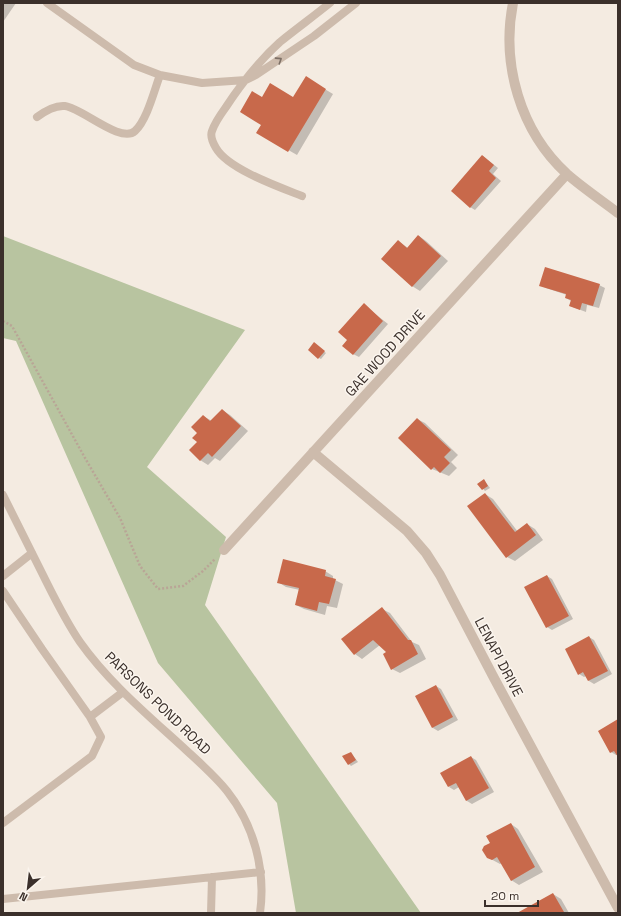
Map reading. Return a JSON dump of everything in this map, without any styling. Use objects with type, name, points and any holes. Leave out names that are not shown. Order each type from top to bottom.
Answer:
[{"type":"street","points":[[513,3],[510,17],[509,46],[512,74],[520,105],[533,130],[549,154],[567,174],[618,213]]},
{"type":"street","name":"GAE WOOD DRIVE","points":[[224,550],[567,174]]},
{"type":"street","name":"LENAPI DRIVE","points":[[313,452],[407,531],[426,553],[440,575],[618,908]]},
{"type":"lane","points":[[47,3],[134,65],[160,75],[202,83],[246,80],[256,75],[287,55],[356,3]]},
{"type":"lane","points":[[302,196],[259,179],[223,158],[211,137],[222,112],[255,68],[281,42],[330,3]]},
{"type":"lane","points":[[37,117],[47,110],[65,106],[82,113],[115,131],[127,134],[134,132],[141,123],[160,75]]},
{"type":"lane","name":"PARSONS POND ROAD","points":[[3,495],[61,612],[80,642],[99,666],[123,692],[207,770],[227,791],[241,812],[254,841],[261,872],[262,900],[260,913]]},
{"type":"lane","points":[[3,576],[32,553]]},
{"type":"lane","points":[[3,591],[90,717],[101,737],[92,756],[3,823]]},
{"type":"lane","points":[[90,717],[123,692]]},
{"type":"lane","points":[[3,899],[261,872]]},
{"type":"lane","points":[[211,913],[212,877]]},
{"type":"path","points":[[3,321],[12,326],[120,518],[140,566],[158,589],[183,586],[203,571],[224,550]]},
{"type":"green space","points":[[3,236],[245,330],[147,467],[226,537],[205,605],[421,913],[296,913],[277,803],[158,663],[16,341],[3,338]]},
{"type":"building","points":[[306,76],[326,89],[288,152],[256,133],[261,125],[240,112],[252,91],[262,97],[270,83],[293,97]]},
{"type":"building","points":[[482,155],[494,165],[489,171],[496,178],[470,208],[451,191]]},
{"type":"building","points":[[418,235],[441,256],[412,287],[381,259],[398,240],[407,248]]},
{"type":"building","points":[[545,267],[600,284],[593,306],[582,303],[580,310],[569,306],[571,300],[565,298],[566,294],[539,286]]},
{"type":"building","points":[[364,303],[383,321],[353,355],[342,346],[347,340],[338,332]]},
{"type":"building","points":[[314,342],[325,351],[318,359],[308,350]]},
{"type":"building","points":[[222,409],[241,426],[212,457],[208,453],[200,461],[189,450],[197,442],[192,438],[197,433],[191,427],[203,415],[210,421]]},
{"type":"building","points":[[417,418],[451,450],[444,457],[450,463],[440,473],[434,467],[431,470],[398,438]]},
{"type":"building","points":[[484,479],[488,486],[482,490],[477,484]]},
{"type":"building","points":[[485,493],[515,532],[527,523],[536,535],[506,558],[467,506]]},
{"type":"building","points":[[283,559],[326,570],[325,576],[336,579],[329,604],[319,602],[317,611],[295,605],[299,588],[277,583]]},
{"type":"building","points":[[547,575],[569,616],[546,628],[524,587]]},
{"type":"building","points":[[382,607],[408,640],[411,640],[418,654],[391,670],[383,654],[386,652],[373,640],[354,655],[341,639]]},
{"type":"building","points":[[589,636],[608,671],[588,681],[583,672],[578,675],[565,649]]},
{"type":"building","points":[[436,685],[453,717],[432,728],[415,696]]},
{"type":"building","points":[[618,719],[618,757],[614,751],[610,753],[598,731]]},
{"type":"building","points":[[351,752],[356,760],[348,765],[342,756]]},
{"type":"building","points":[[471,756],[489,788],[466,801],[456,783],[448,787],[440,773]]},
{"type":"building","points":[[511,823],[535,867],[511,881],[497,857],[492,860],[487,858],[482,850],[484,846],[490,843],[486,836]]},
{"type":"building","points":[[553,893],[564,912],[563,913],[517,913]]}]
